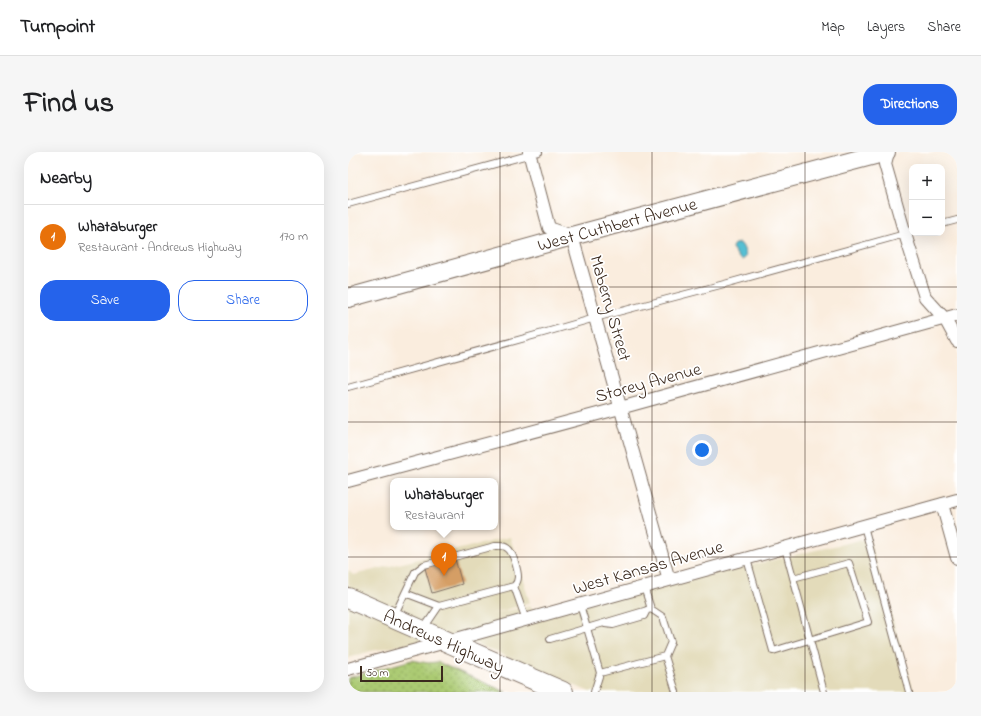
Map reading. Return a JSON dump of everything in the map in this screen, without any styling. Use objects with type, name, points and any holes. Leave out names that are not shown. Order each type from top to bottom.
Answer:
[{"type":"main road","name":"Andrews Highway","points":[[348,598],[561,692]]},
{"type":"street","points":[[887,152],[885,164],[908,234],[925,297],[945,319],[957,341]]},
{"type":"street","name":"West Cuthbert Avenue","points":[[348,298],[572,236],[887,152]]},
{"type":"street","name":"Maberry Street","points":[[533,153],[549,228],[572,236],[669,580]]},
{"type":"street","name":"Storey Avenue","points":[[348,481],[957,315]]},
{"type":"street","name":"West Kansas Avenue","points":[[348,670],[957,500]]},
{"type":"street","points":[[942,504],[957,558]]},
{"type":"lane","points":[[348,204],[533,153]]},
{"type":"lane","points":[[945,223],[957,220]]},
{"type":"lane","points":[[348,387],[595,318],[908,234]]},
{"type":"lane","points":[[864,526],[909,692]]},
{"type":"lane","points":[[393,618],[415,572],[424,565],[495,546],[502,546],[511,551],[517,569],[518,578],[514,586],[526,620]]},
{"type":"lane","points":[[786,548],[824,692]]},
{"type":"lane","points":[[747,559],[773,651],[868,622],[849,562],[794,578]]},
{"type":"lane","points":[[405,593],[439,606],[514,586]]},
{"type":"lane","points":[[644,587],[649,609]]},
{"type":"lane","points":[[580,605],[600,673],[594,692]]},
{"type":"lane","points":[[423,631],[439,606]]},
{"type":"lane","points":[[550,639],[649,609],[663,617],[671,642],[665,656],[676,692]]},
{"type":"lane","points":[[600,673],[665,656]]},
{"type":"shaded area","points":[[510,537],[530,603],[491,614],[531,606],[534,615],[869,538],[914,692],[590,692],[455,635],[371,651],[348,658],[348,570],[353,575]]},
{"type":"green space","points":[[412,660],[428,663],[437,662],[506,692],[348,692],[348,678]]},
{"type":"water","points":[[740,243],[746,256],[742,260],[732,248],[734,244]]},
{"type":"building","points":[[455,559],[462,584],[432,593],[425,568]]},
{"type":"place","name":"Whataburger","points":[[444,576]]}]
